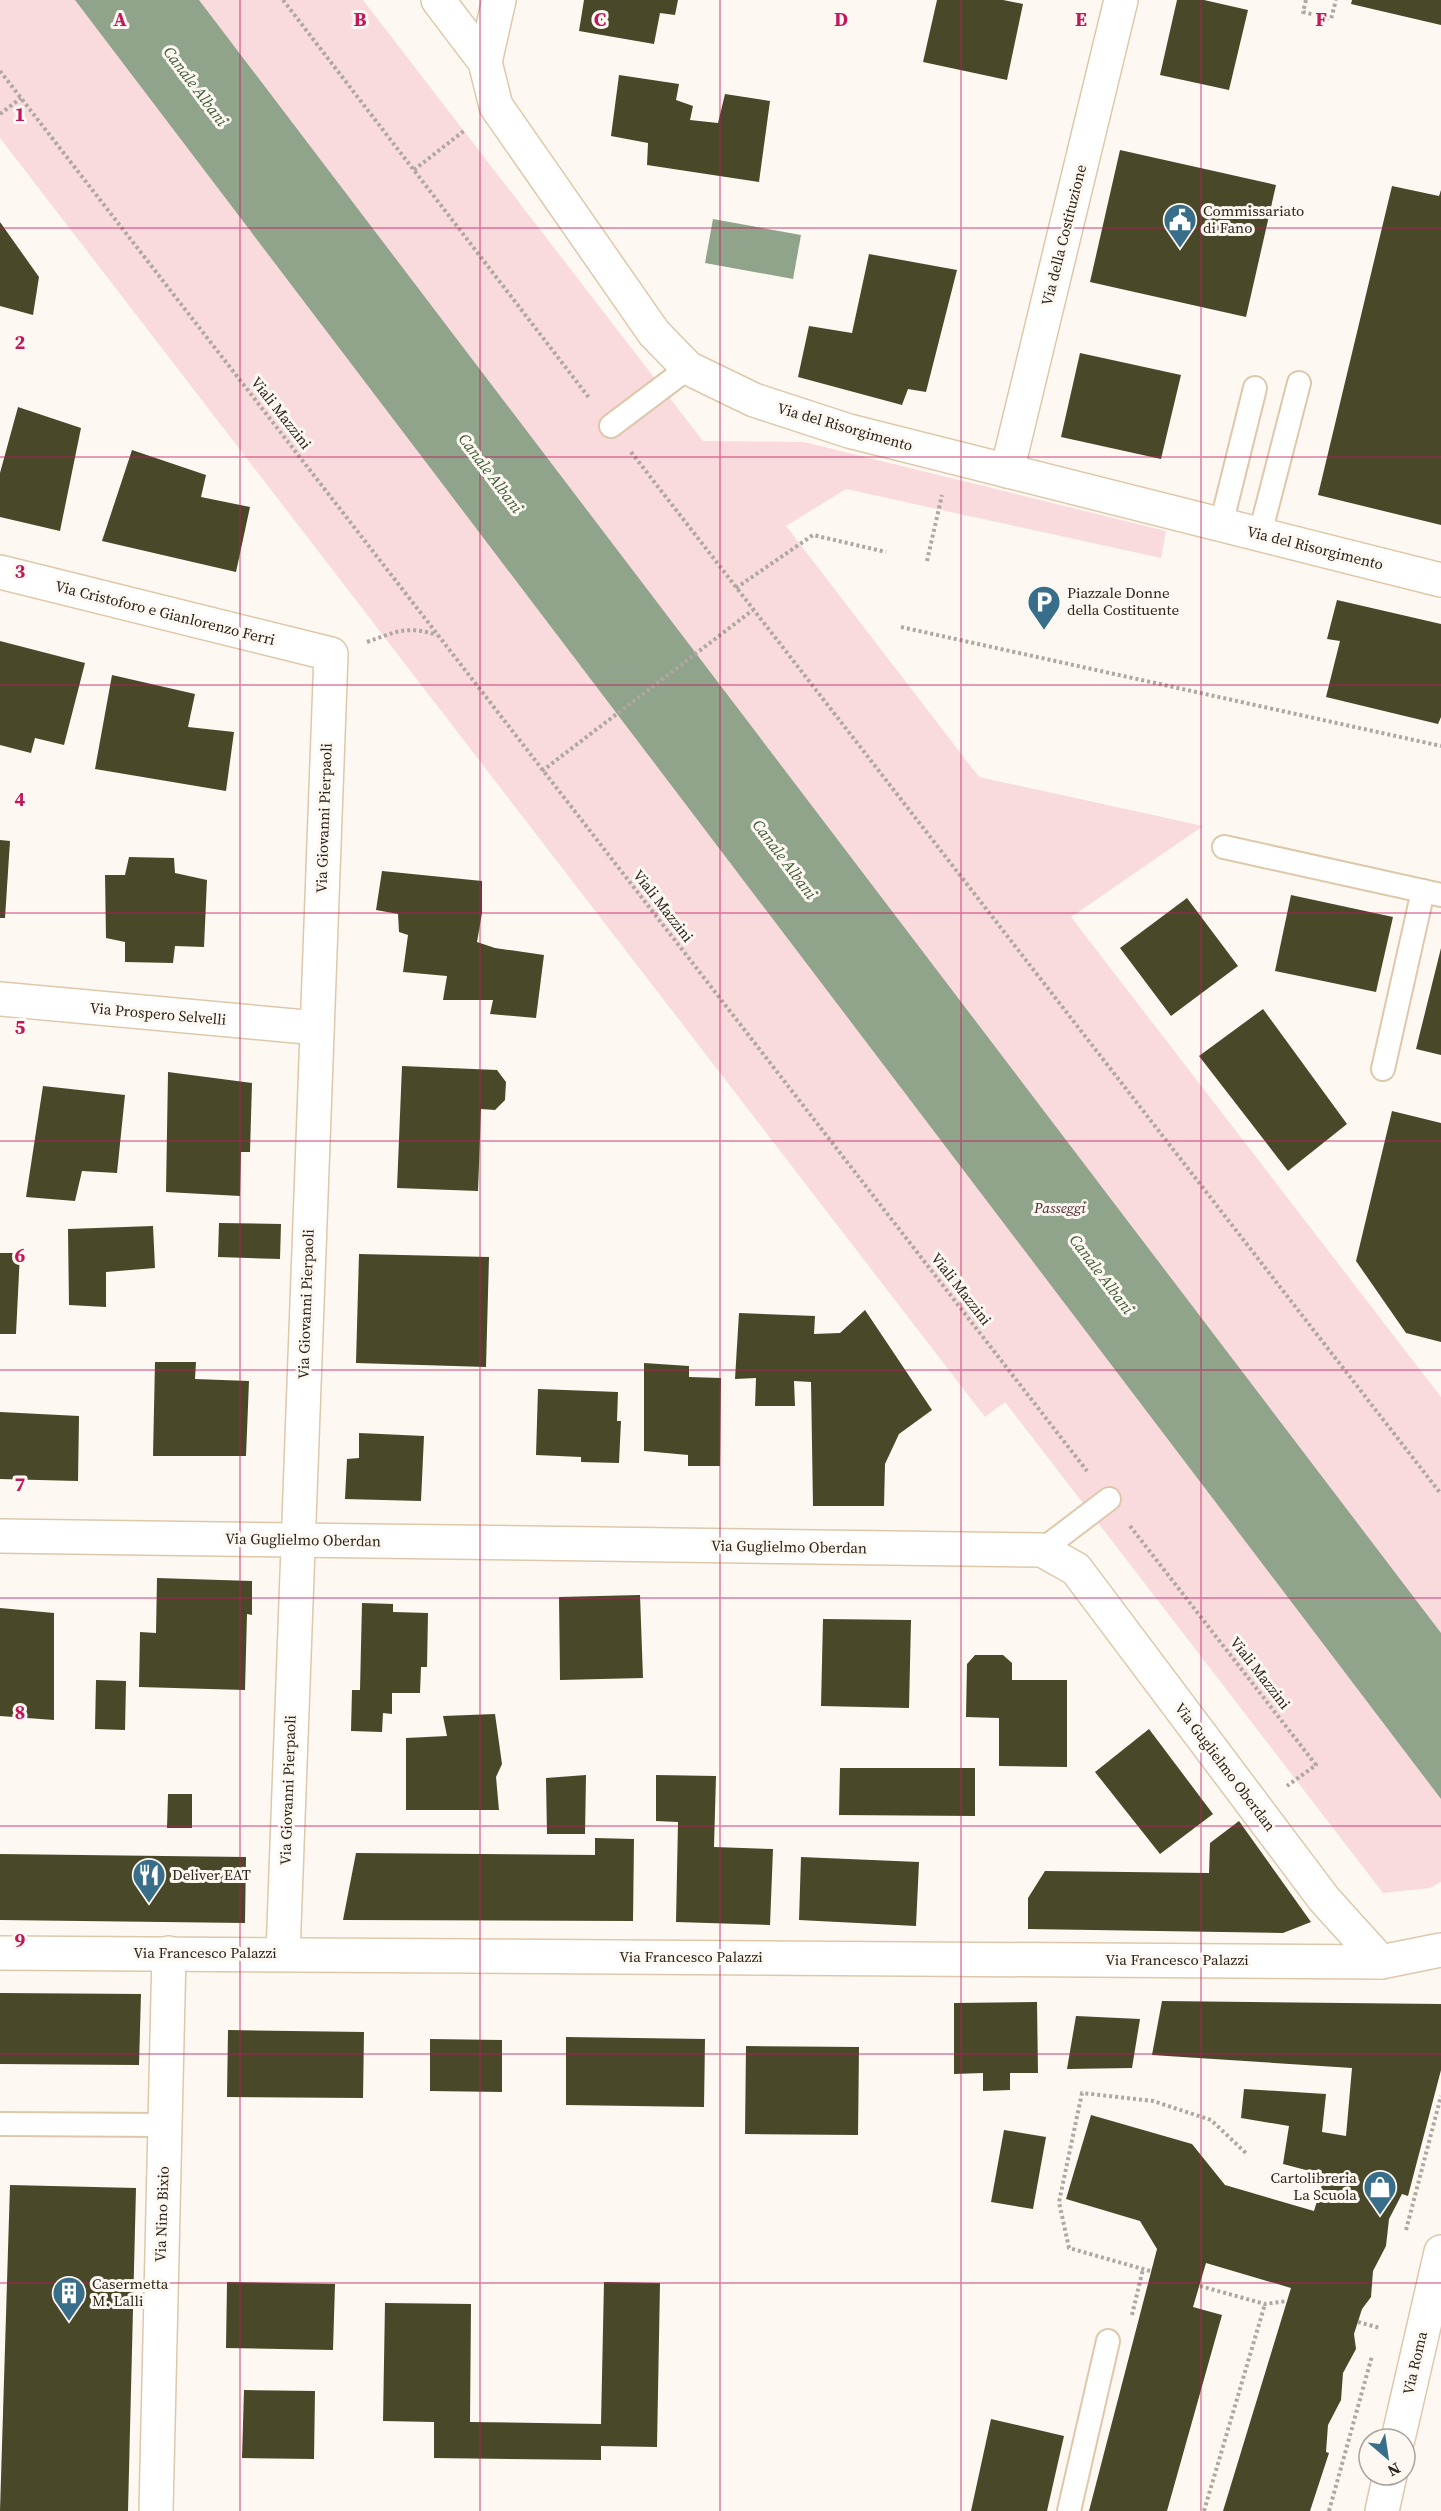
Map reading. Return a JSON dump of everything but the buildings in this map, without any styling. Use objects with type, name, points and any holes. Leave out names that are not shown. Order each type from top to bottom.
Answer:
[{"type":"street","name":"Via del Risorgimento","points":[[438,0],[485,62],[496,105],[654,333],[688,368],[754,400],[849,431],[1441,580]]},
{"type":"street","points":[[485,62],[499,0]]},
{"type":"street","name":"Via della Costituzione","points":[[1007,471],[1121,0]]},
{"type":"street","name":"Via Cristoforo e Gianlorenzo Ferri","points":[[0,572],[331,654]]},
{"type":"street","name":"Via Giovanni Pierpaoli","points":[[283,1954],[331,654]]},
{"type":"street","name":"Via Prospero Selvelli","points":[[0,999],[316,1028]]},
{"type":"street","name":"Via Guglielmo Oberdan","points":[[0,1536],[1042,1550],[1076,1569],[1324,1899],[1381,1962]]},
{"type":"street","name":"Via Francesco Palazzi","points":[[0,1953],[1381,1962],[1441,1950]]},
{"type":"street","name":"Via Nino Bixio","points":[[156,2511],[169,1953]]},
{"type":"street","name":"Via Roma","points":[[1401,2427],[1441,2253]]},
{"type":"street","points":[[1382,2511],[1387,2487]]},
{"type":"lane","points":[[611,426],[688,368]]},
{"type":"lane","points":[[1260,534],[1299,383]]},
{"type":"lane","points":[[1221,525],[1255,388]]},
{"type":"lane","points":[[1224,847],[1432,893],[1383,1070]]},
{"type":"lane","points":[[1042,1550],[1109,1499]]},
{"type":"lane","points":[[0,2124],[165,2126]]},
{"type":"lane","points":[[1069,2511],[1108,2341]]},
{"type":"path","points":[[283,0],[753,610],[1441,1494]]},
{"type":"path","points":[[1306,0],[1303,12],[1331,19],[1336,0]]},
{"type":"path","name":"Viali Mazzini","points":[[0,71],[1316,1765],[1257,1809]]},
{"type":"path","points":[[0,114],[21,98]]},
{"type":"path","points":[[414,170],[496,105]]},
{"type":"path","points":[[927,561],[942,495]]},
{"type":"path","points":[[736,588],[813,535],[886,552]]},
{"type":"path","points":[[542,771],[753,610]]},
{"type":"path","points":[[901,627],[1441,746]]},
{"type":"path","points":[[331,654],[403,629],[419,629],[438,635]]},
{"type":"path","points":[[1150,2271],[1070,2248],[1059,2202],[1083,2093],[1153,2101],[1211,2120],[1248,2156]]},
{"type":"path","points":[[1405,2233],[1441,2096]]},
{"type":"path","points":[[1200,2286],[1265,2304],[1287,2301]]},
{"type":"path","points":[[1204,2511],[1265,2304]]},
{"type":"path","points":[[1377,2339],[1383,2317]]},
{"type":"path","points":[[1358,2322],[1380,2328]]},
{"type":"path","points":[[1329,2511],[1374,2349]]},
{"type":"green space","name":"Passeggi","points":[[0,0],[363,0],[703,441],[804,442],[1166,531],[1161,558],[846,489],[786,526],[979,777],[1203,826],[1071,917],[1441,1397],[1441,1882],[1430,1888],[1383,1893],[1005,1402],[985,1417],[0,138]]},
{"type":"water","name":"Canale Albani","points":[[75,0],[199,0],[1441,1633],[1441,1799]]},
{"type":"water","points":[[713,219],[801,235],[793,279],[705,263]]},
{"type":"place","name":"Commissariato di Fano","points":[[1180,249]]},
{"type":"place","name":"Piazzale Donne della Costituente","points":[[1044,631]]},
{"type":"place","name":"Deliver EAT","points":[[149,1904]]},
{"type":"place","name":"Cartolibreria La Scuola","points":[[1380,2216]]},
{"type":"place","name":"Casermetta M. Lalli","points":[[69,2322]]}]
